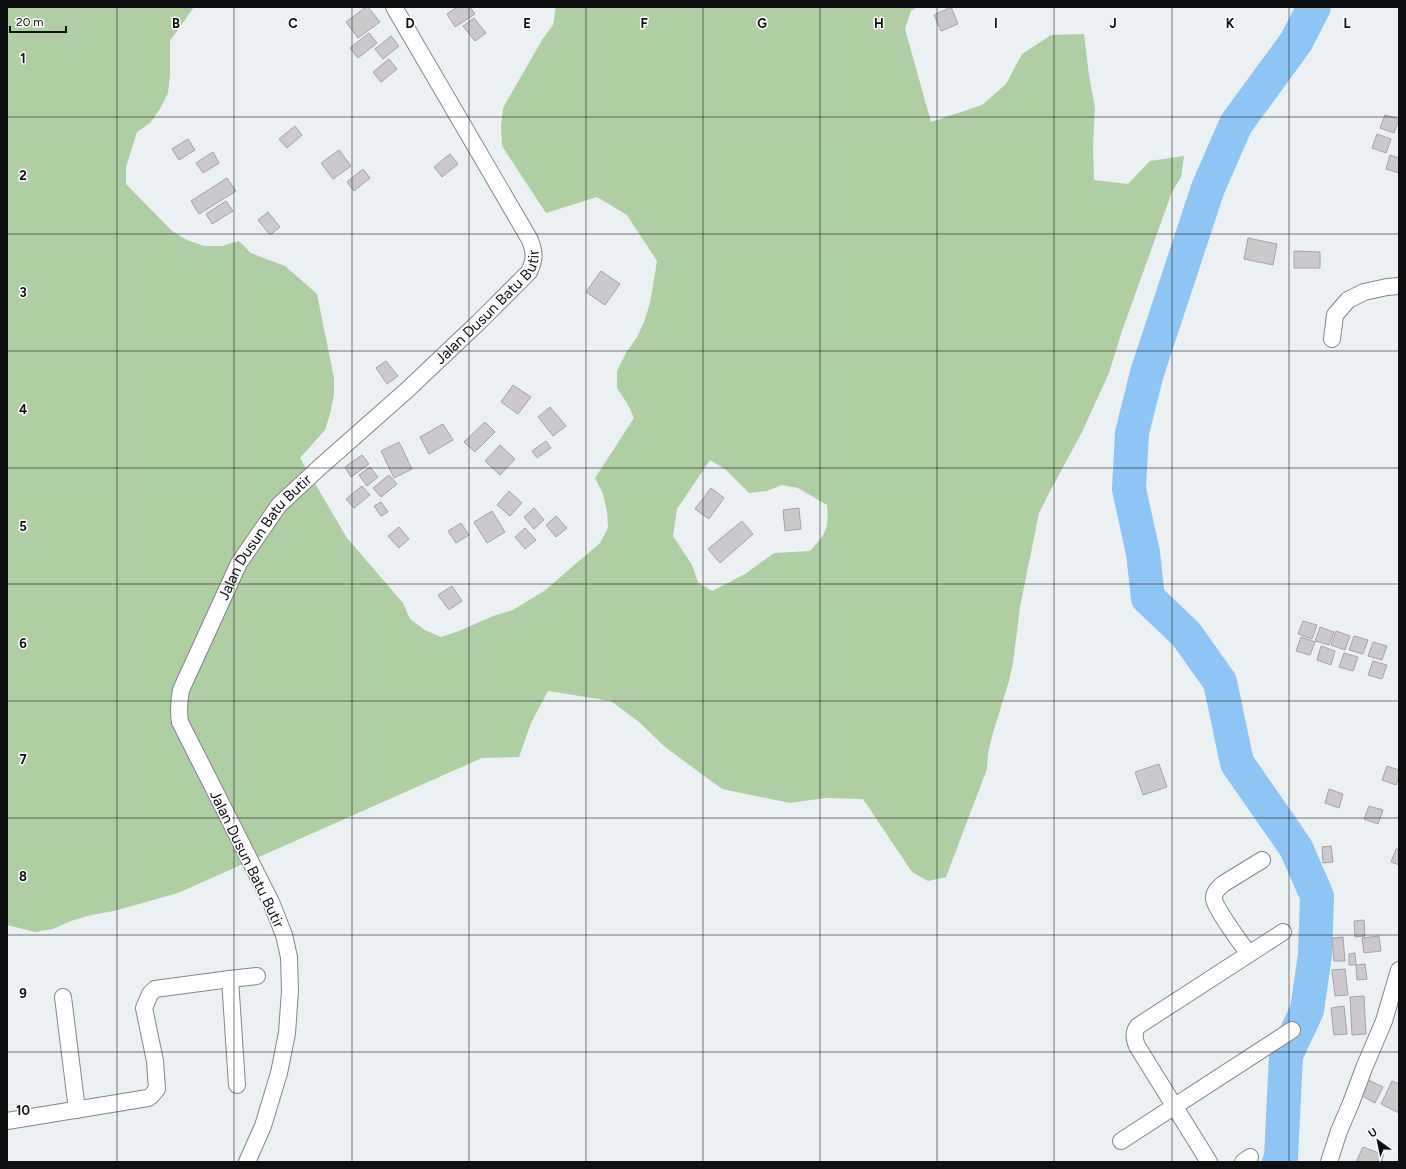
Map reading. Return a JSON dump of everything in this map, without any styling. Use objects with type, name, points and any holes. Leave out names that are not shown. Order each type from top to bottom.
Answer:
[{"type":"street","name":"Jalan Dusun Batu Butir","points":[[247,1162],[263,1126],[279,1074],[287,1033],[290,991],[288,956],[284,935],[271,902],[180,722],[178,711],[181,690],[239,563],[279,505],[406,391],[481,320],[529,272],[534,255],[530,240],[394,7]]},
{"type":"street","points":[[1332,339],[1335,316],[1348,300],[1364,292],[1399,286]]},
{"type":"street","points":[[1249,954],[1215,904],[1214,894],[1223,884],[1262,860]]},
{"type":"street","points":[[1209,1162],[1137,1046],[1134,1038],[1136,1029],[1138,1026],[1283,932]]},
{"type":"street","points":[[1329,1162],[1342,1124],[1352,1103],[1364,1068],[1384,1021],[1399,970]]},
{"type":"street","points":[[7,1121],[148,1098],[157,1089],[155,1061],[144,1008],[150,994],[155,990],[257,976]]},
{"type":"street","points":[[230,979],[237,1085]]},
{"type":"street","points":[[63,997],[77,1110]]},
{"type":"street","points":[[1122,1141],[1292,1030]]},
{"type":"green space","points":[[7,7],[194,7],[170,41],[170,75],[168,93],[160,109],[150,123],[137,132],[126,167],[126,184],[172,231],[187,240],[204,246],[222,246],[239,241],[251,253],[285,266],[317,294],[334,378],[334,395],[325,430],[300,458],[347,538],[403,603],[410,619],[425,630],[441,637],[493,616],[513,610],[544,591],[600,543],[608,528],[607,511],[603,494],[595,478],[634,418],[627,403],[617,388],[617,371],[644,322],[650,303],[657,261],[627,215],[597,197],[546,213],[502,146],[501,127],[503,108],[542,40],[553,25],[556,7],[917,7],[911,11],[905,29],[931,122],[982,105],[1006,84],[1022,54],[1051,35],[1084,34],[1095,108],[1093,145],[1094,180],[1128,184],[1150,161],[1184,156],[1181,177],[1172,192],[1122,331],[1109,373],[1082,432],[1039,513],[1020,607],[1013,663],[992,736],[988,753],[987,769],[946,877],[928,881],[912,872],[863,799],[825,798],[790,803],[722,789],[665,747],[639,722],[611,701],[548,691],[531,723],[519,757],[482,758],[178,893],[114,911],[91,915],[71,921],[53,929],[35,932],[7,925]],"holes":[[[710,460],[725,469],[749,493],[767,491],[782,485],[798,488],[827,505],[827,526],[820,540],[810,551],[774,553],[745,574],[712,591],[698,582],[692,565],[673,536],[677,509]]]},
{"type":"building","points":[[368,7],[380,22],[358,38],[346,22]]},
{"type":"building","points":[[457,7],[470,7],[475,14],[455,27],[447,14]]},
{"type":"building","points":[[951,7],[958,24],[941,31],[934,15]]},
{"type":"building","points":[[474,18],[486,33],[475,41],[463,26]]},
{"type":"building","points":[[369,33],[377,43],[358,58],[350,48]]},
{"type":"building","points":[[391,36],[399,46],[383,59],[375,49]]},
{"type":"building","points":[[389,59],[397,69],[381,82],[373,72]]},
{"type":"building","points":[[1385,115],[1399,119],[1394,133],[1380,128]]},
{"type":"building","points":[[295,126],[302,135],[287,148],[279,139]]},
{"type":"building","points":[[1377,134],[1391,139],[1386,153],[1372,148]]},
{"type":"building","points":[[188,139],[195,150],[179,160],[172,149]]},
{"type":"building","points":[[339,150],[351,166],[333,179],[321,163]]},
{"type":"building","points":[[213,152],[219,163],[203,173],[196,163]]},
{"type":"building","points":[[450,154],[458,164],[442,177],[434,167]]},
{"type":"building","points":[[1390,155],[1399,158],[1399,173],[1386,169]]},
{"type":"building","points":[[363,169],[370,178],[354,191],[347,182]]},
{"type":"building","points":[[227,178],[236,191],[199,214],[191,201]]},
{"type":"building","points":[[226,201],[233,211],[212,224],[206,214]]},
{"type":"building","points":[[268,212],[280,227],[270,235],[258,220]]},
{"type":"building","points":[[1248,238],[1277,244],[1273,265],[1244,259]]},
{"type":"building","points":[[1294,251],[1320,252],[1320,268],[1294,268]]},
{"type":"building","points":[[601,271],[620,284],[605,305],[586,292]]},
{"type":"building","points":[[386,361],[398,376],[387,384],[376,368]]},
{"type":"building","points":[[513,385],[531,397],[518,414],[501,402]]},
{"type":"building","points":[[550,407],[566,426],[553,436],[538,417]]},
{"type":"building","points":[[485,422],[495,432],[475,452],[464,442]]},
{"type":"building","points":[[443,424],[453,440],[429,454],[420,437]]},
{"type":"building","points":[[546,441],[551,448],[537,458],[532,451]]},
{"type":"building","points":[[399,442],[412,469],[394,478],[381,451]]},
{"type":"building","points":[[500,445],[515,459],[500,475],[485,461]]},
{"type":"building","points":[[362,455],[369,464],[351,477],[345,467]]},
{"type":"building","points":[[370,467],[378,477],[367,486],[359,475]]},
{"type":"building","points":[[389,475],[397,484],[381,497],[373,488]]},
{"type":"building","points":[[362,486],[370,495],[354,508],[346,499]]},
{"type":"building","points":[[711,488],[724,498],[709,519],[695,509]]},
{"type":"building","points":[[509,491],[522,503],[510,516],[497,505]]},
{"type":"building","points":[[381,502],[388,512],[381,516],[374,506]]},
{"type":"building","points":[[534,508],[544,520],[534,529],[524,517]]},
{"type":"building","points":[[799,508],[801,529],[785,531],[783,510]]},
{"type":"building","points":[[492,511],[505,532],[487,543],[474,522]]},
{"type":"building","points":[[556,516],[567,528],[556,537],[546,525]]},
{"type":"building","points":[[742,521],[753,534],[720,563],[708,549]]},
{"type":"building","points":[[461,523],[469,535],[456,543],[448,531]]},
{"type":"building","points":[[399,527],[409,539],[399,548],[388,536]]},
{"type":"building","points":[[525,528],[536,540],[525,549],[515,537]]},
{"type":"building","points":[[452,586],[462,601],[449,610],[438,595]]},
{"type":"building","points":[[1303,621],[1317,625],[1312,639],[1298,634]]},
{"type":"building","points":[[1320,627],[1334,632],[1329,645],[1315,641]]},
{"type":"building","points":[[1336,631],[1350,636],[1345,650],[1331,645]]},
{"type":"building","points":[[1354,636],[1368,640],[1363,654],[1349,650]]},
{"type":"building","points":[[1301,637],[1315,642],[1310,655],[1296,651]]},
{"type":"building","points":[[1373,642],[1387,646],[1382,660],[1368,656]]},
{"type":"building","points":[[1321,646],[1335,651],[1331,665],[1317,660]]},
{"type":"building","points":[[1344,653],[1358,657],[1353,671],[1339,667]]},
{"type":"building","points":[[1373,661],[1387,665],[1382,679],[1368,675]]},
{"type":"building","points":[[1159,764],[1167,787],[1143,795],[1135,772]]},
{"type":"building","points":[[1387,766],[1399,770],[1399,777],[1396,785],[1382,780]]},
{"type":"building","points":[[1329,789],[1343,794],[1339,808],[1325,803]]},
{"type":"building","points":[[1369,806],[1383,810],[1378,824],[1364,819]]},
{"type":"building","points":[[1331,846],[1333,862],[1323,863],[1322,847]]},
{"type":"building","points":[[1396,849],[1399,849],[1399,865],[1391,862]]},
{"type":"building","points":[[1364,920],[1365,936],[1355,937],[1354,921]]},
{"type":"building","points":[[1379,936],[1381,951],[1364,953],[1362,938]]},
{"type":"building","points":[[1343,937],[1345,961],[1334,961],[1332,938]]},
{"type":"building","points":[[1355,953],[1356,965],[1349,965],[1349,954]]},
{"type":"building","points":[[1365,964],[1367,979],[1357,980],[1356,965]]},
{"type":"building","points":[[1345,969],[1348,995],[1335,996],[1332,970]]},
{"type":"building","points":[[1364,996],[1366,1034],[1352,1035],[1350,997]]},
{"type":"building","points":[[1344,1006],[1347,1034],[1334,1035],[1331,1008]]},
{"type":"building","points":[[1368,1080],[1383,1087],[1375,1103],[1360,1095]]},
{"type":"building","points":[[1392,1081],[1399,1084],[1399,1113],[1381,1104]]},
{"type":"building","points":[[1363,1147],[1384,1155],[1381,1162],[1356,1162]]},
{"type":"waterway","points":[[1279,1162],[1281,1158],[1286,1055],[1307,1010],[1315,955],[1317,896],[1296,848],[1237,763],[1220,682],[1186,634],[1148,598],[1143,553],[1129,489],[1132,433],[1147,373],[1208,188],[1236,124],[1296,42],[1314,7]]}]
